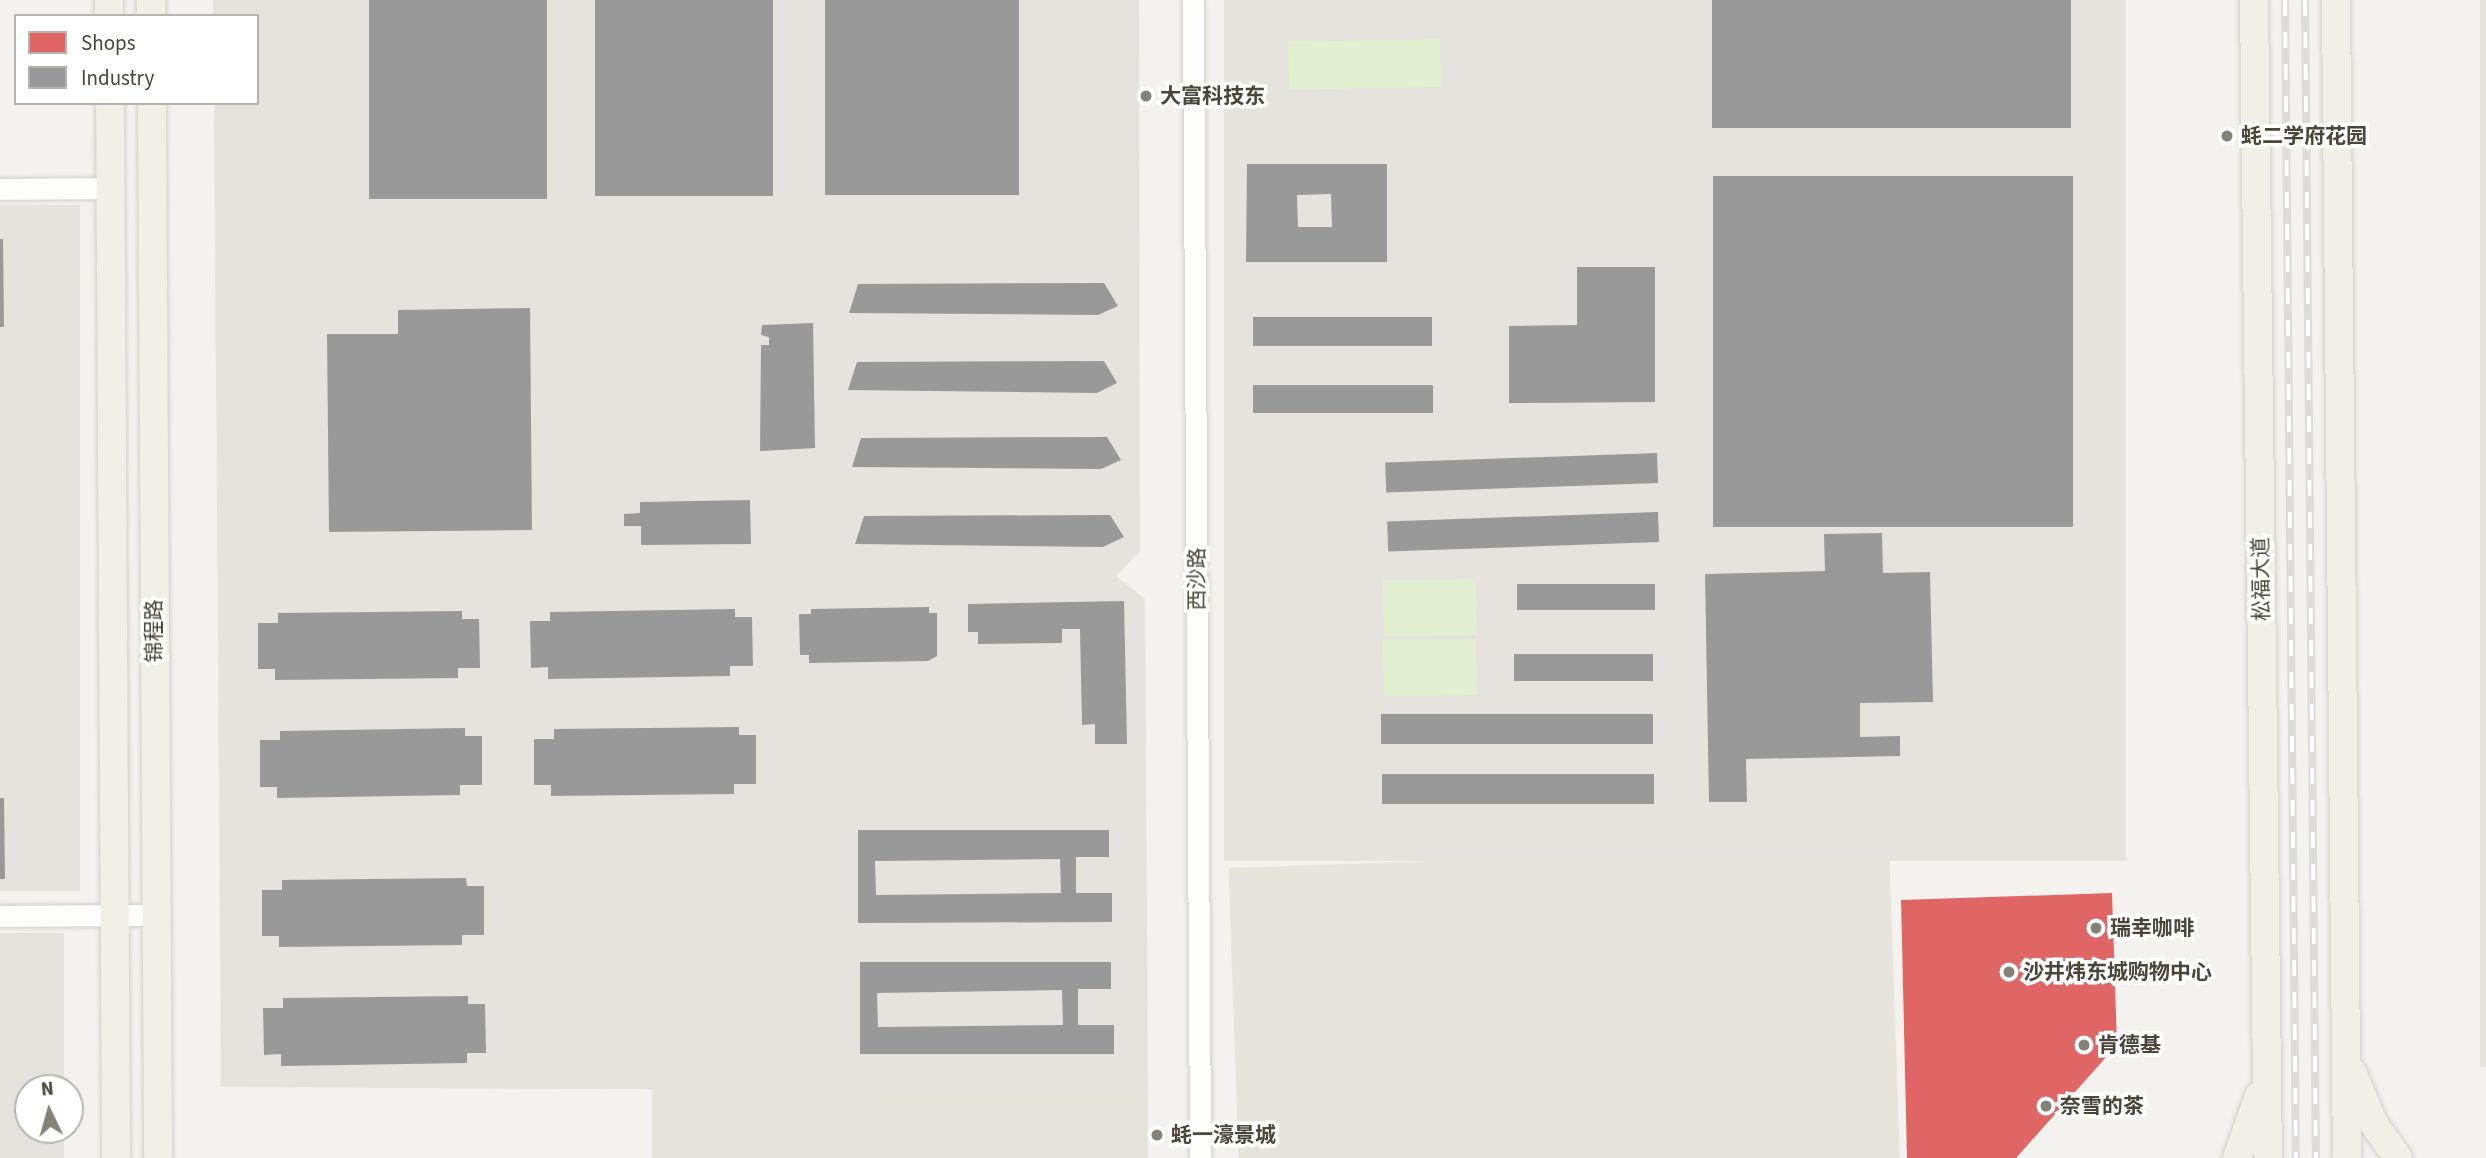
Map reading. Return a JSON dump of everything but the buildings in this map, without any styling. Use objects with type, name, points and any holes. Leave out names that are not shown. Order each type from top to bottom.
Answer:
[{"type":"main road","name":"松福大道","points":[[2255,0],[2268,1158]]},
{"type":"main road","points":[[2336,0],[2347,1158]]},
{"type":"main road","name":"锦程路","points":[[110,105],[116,1158]]},
{"type":"main road","name":"锦程路","points":[[152,105],[158,1158]]},
{"type":"main road","points":[[2347,1056],[2374,1124],[2398,1158]]},
{"type":"main road","points":[[2237,1158],[2267,1063]]},
{"type":"street","name":"西沙路","points":[[1193,0],[1200,1158]]},
{"type":"street","points":[[0,189],[110,188]]},
{"type":"street","points":[[0,916],[156,915]]},
{"type":"shaded area","points":[[213,0],[1139,0],[1140,551],[1116,576],[1145,599],[1148,1092],[221,1087],[214,105],[259,105],[259,14],[213,14]]},
{"type":"shaded area","points":[[1224,0],[2126,0],[2126,861],[1224,861]]},
{"type":"shaded area","points":[[2480,0],[2486,0],[2486,1067],[2480,1067]]},
{"type":"shaded area","points":[[0,205],[80,205],[80,891],[0,891]]},
{"type":"shaded area","points":[[1889,845],[1900,1158],[1239,1158],[1228,868]]},
{"type":"shaded area","points":[[0,933],[64,933],[64,1074],[14,1074],[14,1144],[64,1144],[64,1158],[0,1158]]},
{"type":"shaded area","points":[[652,1089],[1148,1089],[1148,1158],[652,1158]]},
{"type":"green space","points":[[1440,39],[1441,87],[1289,90],[1288,42]]},
{"type":"green space","points":[[1476,579],[1477,635],[1384,637],[1383,581]]},
{"type":"green space","points":[[1476,639],[1477,695],[1384,697],[1383,641]]},
{"type":"railway","points":[[2285,0],[2296,1158]]},
{"type":"railway","points":[[2305,0],[2316,1158]]},
{"type":"place","name":"大富科技东","points":[[1146,96]]},
{"type":"place","name":"蚝二学府花园","points":[[2227,136]]},
{"type":"place","name":"瑞幸咖啡","points":[[2096,928]]},
{"type":"place","name":"沙井炜东城购物中心","points":[[2009,972]]},
{"type":"place","name":"肯德基","points":[[2084,1045]]},
{"type":"place","name":"奈雪的茶","points":[[2046,1106]]},
{"type":"place","name":"蚝一濠景城","points":[[1157,1135]]}]
